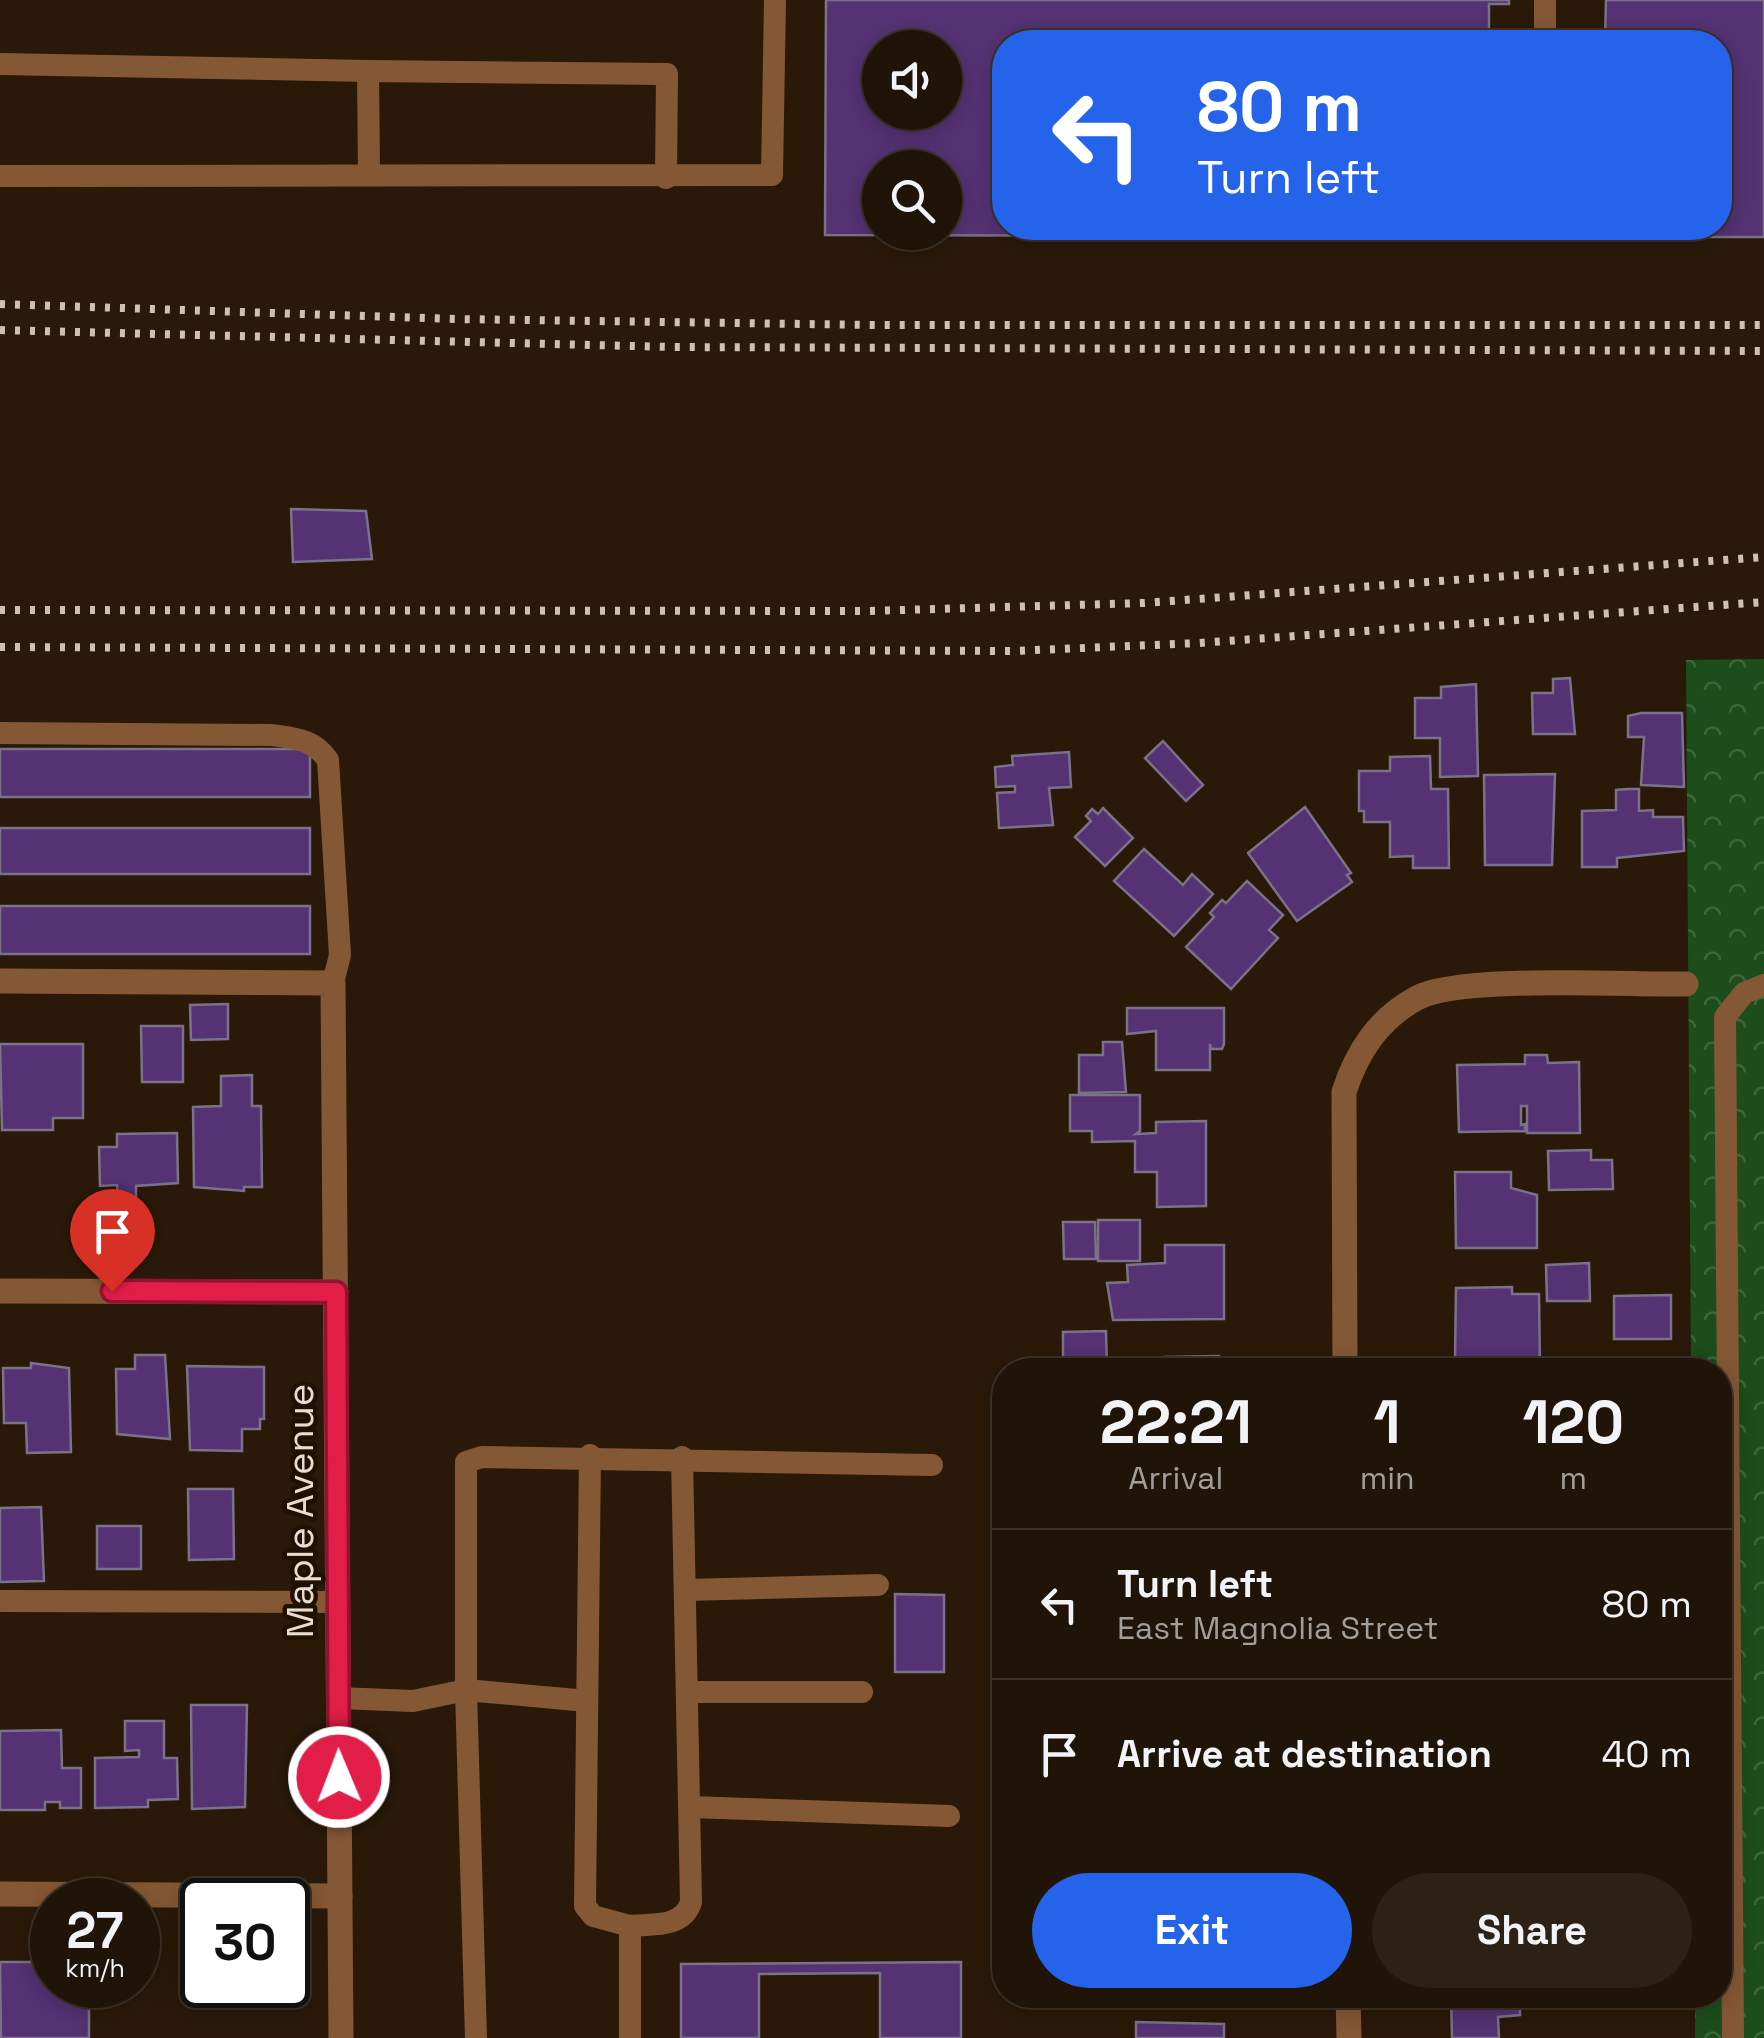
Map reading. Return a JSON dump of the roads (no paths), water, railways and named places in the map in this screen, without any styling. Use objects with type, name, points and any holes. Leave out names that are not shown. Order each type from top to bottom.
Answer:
[{"type":"street","points":[[0,981],[333,983]]},
{"type":"street","name":"Maple Avenue","points":[[333,983],[341,2038]]},
{"type":"street","points":[[1345,1358],[1344,1092],[1357,1052],[1419,997],[1462,986],[1686,984]]},
{"type":"street","points":[[0,1291],[336,1292]]},
{"type":"street","points":[[0,1894],[340,1896]]},
{"type":"street","points":[[1348,2008],[1349,2038]]},
{"type":"lane","points":[[0,176],[772,176],[774,0]]},
{"type":"lane","points":[[1545,0],[1545,30]]},
{"type":"lane","points":[[0,64],[667,74],[666,178]]},
{"type":"lane","points":[[368,71],[369,174]]},
{"type":"lane","points":[[0,733],[272,735],[305,740],[318,747],[328,760],[340,954],[333,983]]},
{"type":"lane","points":[[1728,1358],[1725,1017],[1744,993],[1764,985]]},
{"type":"lane","points":[[590,1455],[585,1906],[593,1916],[630,1926],[674,1922],[687,1913],[690,1807],[682,1458]]},
{"type":"lane","points":[[476,2038],[466,1690],[466,1462],[482,1457],[590,1455],[932,1465]]},
{"type":"lane","points":[[685,1590],[878,1585]]},
{"type":"lane","points":[[0,1601],[338,1602]]},
{"type":"lane","points":[[338,1698],[413,1700],[466,1690],[587,1700]]},
{"type":"lane","points":[[687,1692],[862,1692]]},
{"type":"lane","points":[[690,1807],[949,1816]]},
{"type":"lane","points":[[1732,1910],[1733,2038]]},
{"type":"lane","points":[[630,1926],[630,2038]]},
{"type":"railway","points":[[0,304],[455,319],[876,325],[1764,325]]},
{"type":"railway","points":[[0,330],[670,347],[1764,351]]},
{"type":"railway","points":[[0,610],[867,611],[1144,603],[1764,557]]},
{"type":"railway","points":[[0,647],[1013,651],[1199,643],[1764,602]]}]
